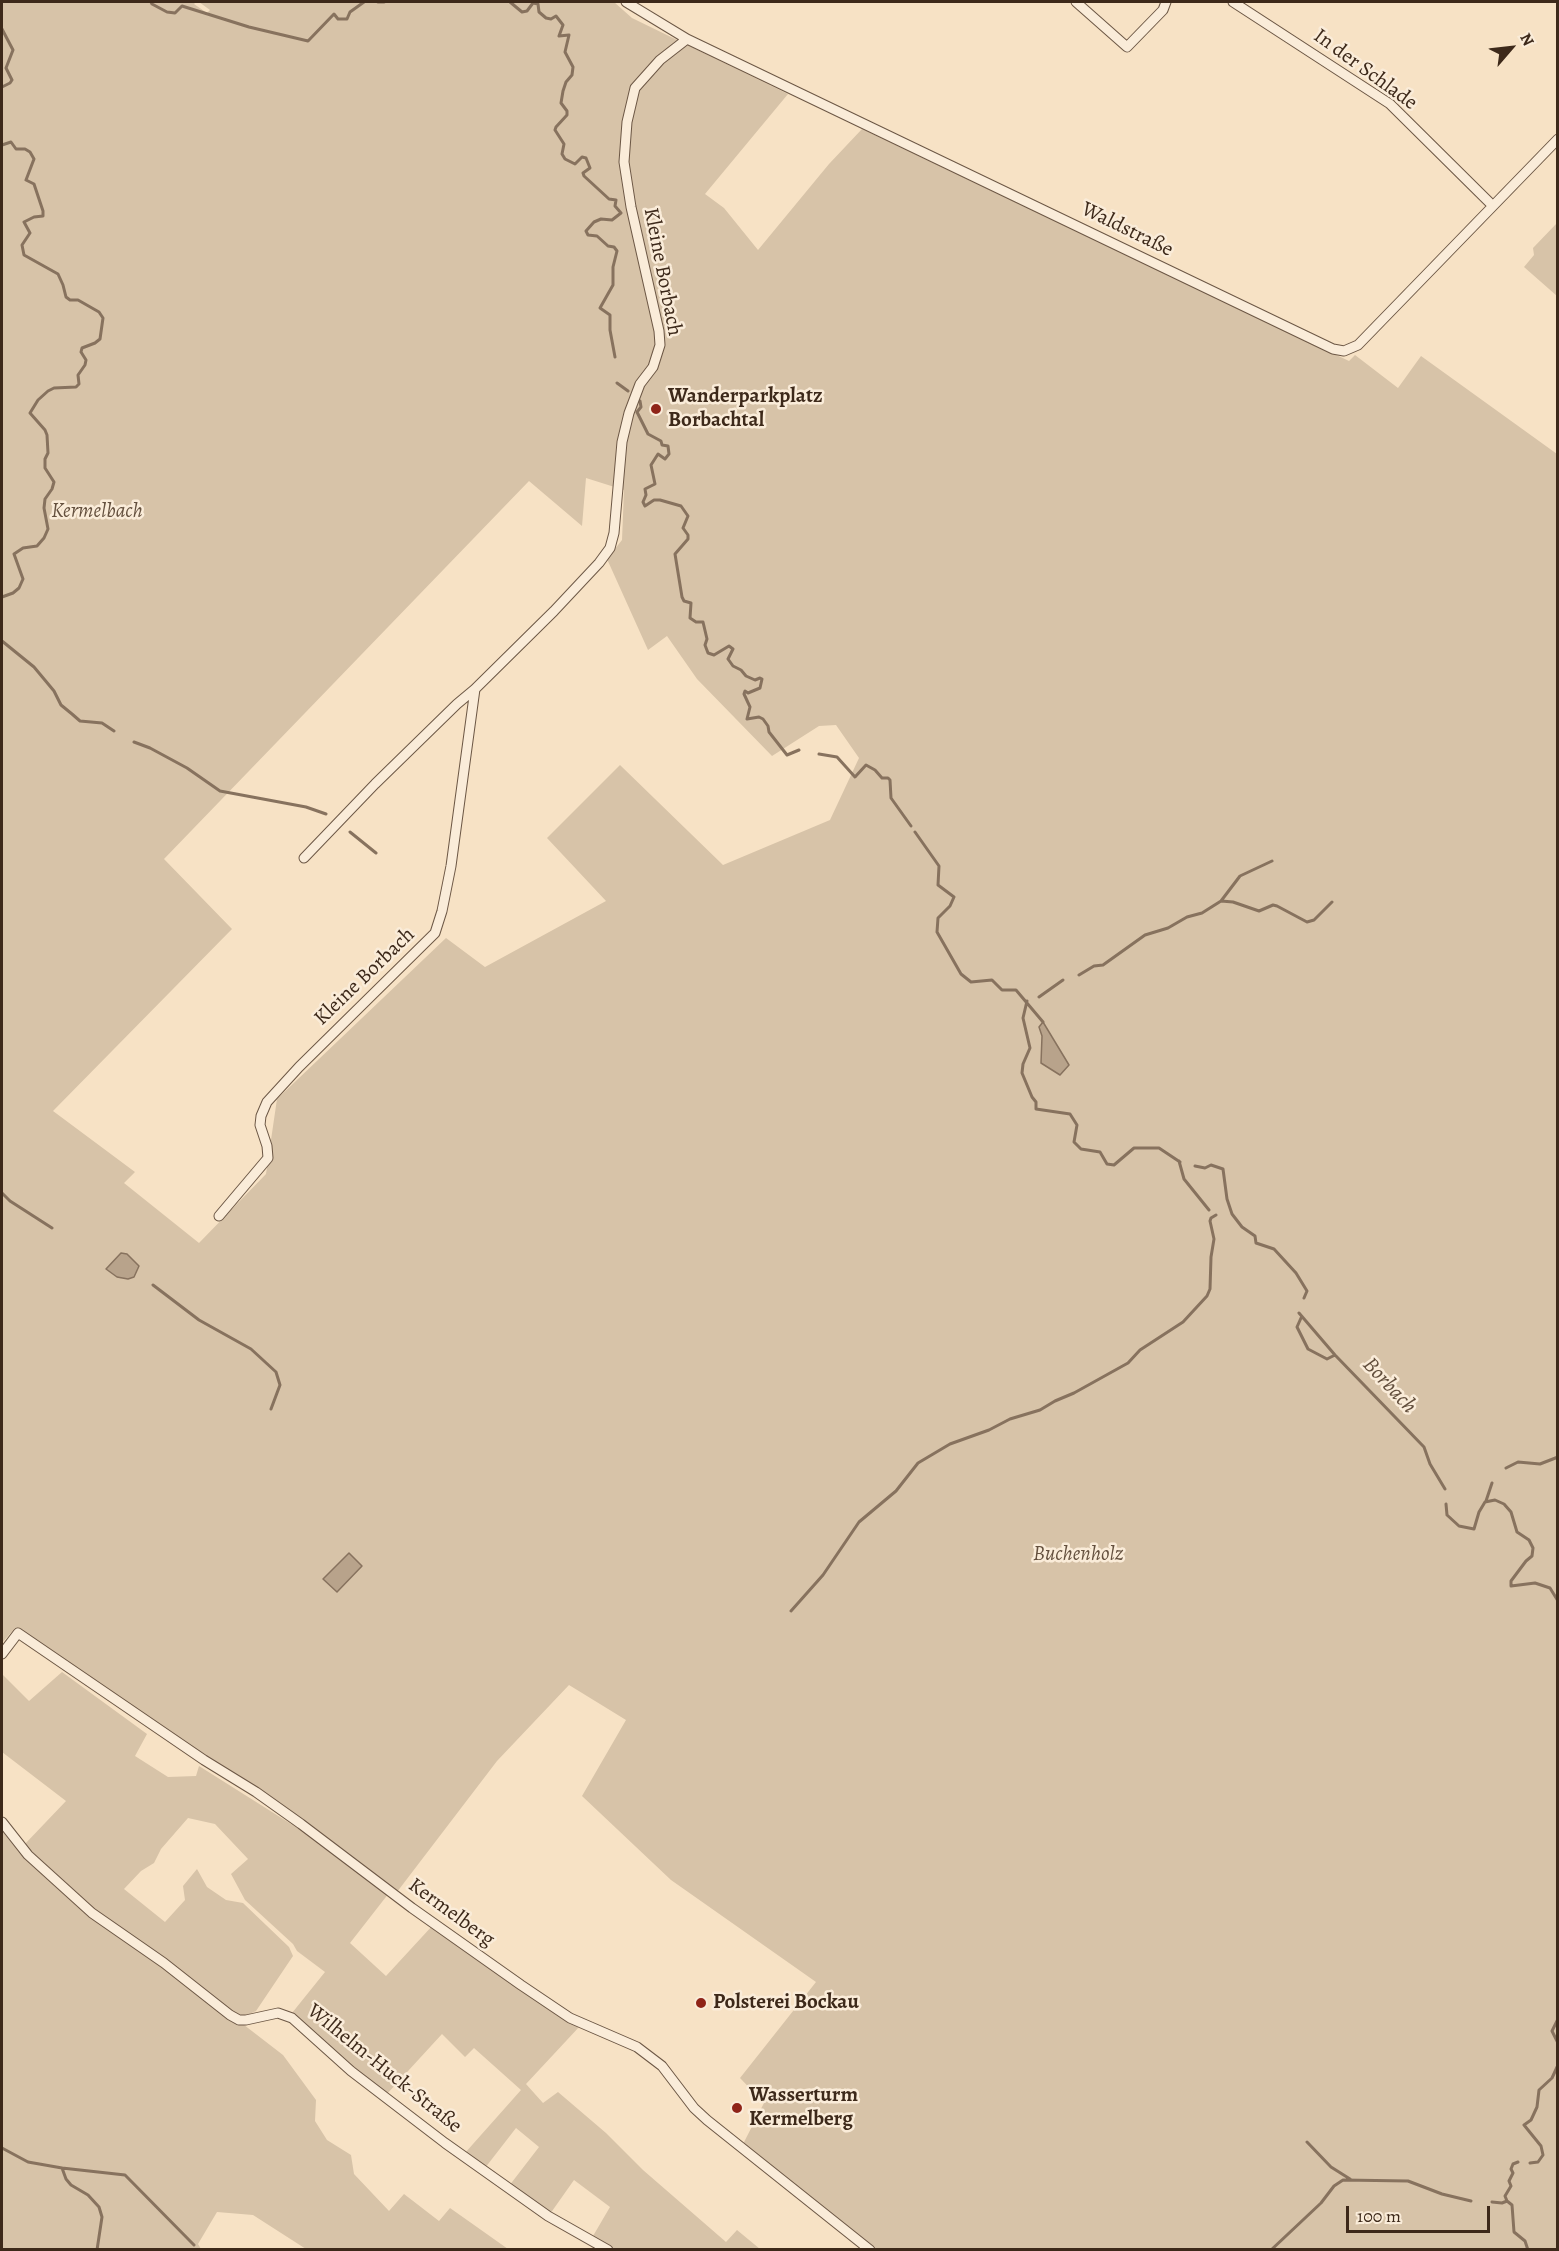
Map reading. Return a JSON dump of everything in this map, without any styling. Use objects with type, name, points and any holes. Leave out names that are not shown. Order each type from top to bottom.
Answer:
[{"type":"street","name":"Waldstraße","points":[[626,2],[687,39],[1333,349],[1344,351],[1358,345],[1557,139]]},
{"type":"street","points":[[1076,2],[1127,47],[1163,10],[1166,2]]},
{"type":"street","name":"In der Schlade","points":[[1233,2],[1390,104],[1492,205]]},
{"type":"street","name":"Kleine Borbach","points":[[304,858],[375,784],[554,611],[610,548],[614,532],[622,442],[640,384],[652,367],[660,345],[659,331],[631,207],[624,162],[627,122],[635,88],[660,60],[687,39]]},
{"type":"street","name":"Kleine Borbach","points":[[219,1216],[267,1158],[267,1146],[260,1125],[267,1102],[299,1067],[435,933],[451,866],[475,689]]},
{"type":"street","name":"Kermelberg","points":[[2,1654],[18,1633],[142,1719],[301,1824],[412,1908],[570,2018],[637,2047],[662,2066],[694,2108],[707,2120],[870,2250]]},
{"type":"street","name":"Wilhelm-Huck-Straße","points":[[2,1822],[28,1855],[92,1913],[164,1963],[230,2015],[239,2020],[278,2013],[292,2018],[351,2071],[445,2143],[548,2216],[608,2250]]},
{"type":"green space","name":"Buchenholz","points":[[2,2],[196,2],[194,4],[207,13],[210,10],[199,2],[614,2],[632,18],[788,94],[705,194],[724,208],[758,250],[829,164],[862,129],[1349,361],[1355,355],[1398,388],[1421,356],[1557,454],[1557,2249],[876,2249],[741,2148],[764,2103],[740,2078],[816,1982],[671,1880],[582,1796],[626,1720],[569,1685],[497,1761],[397,1892],[305,1824],[15,1628],[2,1643]],"holes":[[[586,478],[624,490],[622,540],[607,559],[648,650],[667,636],[697,679],[772,756],[819,726],[836,725],[859,758],[830,820],[723,865],[620,765],[547,838],[606,901],[485,967],[446,938],[277,1099],[266,1174],[199,1243],[124,1183],[135,1172],[53,1111],[232,929],[164,859],[529,481],[582,526]],[[1042,1036],[1052,1036],[1060,1051],[1041,1063]],[[121,1253],[127,1254],[139,1266],[122,1278],[107,1270]]]},
{"type":"green space","points":[[1557,223],[1557,296],[1524,267],[1534,255],[1533,248]]},
{"type":"green space","points":[[62,1672],[147,1734],[135,1756],[168,1777],[196,1776],[199,1766],[326,1846],[389,1893],[350,1943],[386,1976],[433,1925],[580,2026],[526,2084],[543,2103],[558,2092],[726,2242],[737,2230],[760,2249],[614,2249],[593,2236],[610,2207],[574,2180],[550,2214],[509,2186],[539,2147],[516,2128],[485,2168],[465,2153],[521,2090],[474,2048],[465,2057],[442,2034],[386,2095],[353,2069],[292,2013],[325,1972],[297,1951],[293,1944],[245,1900],[231,1874],[248,1859],[215,1824],[188,1818],[161,1849],[154,1863],[141,1871],[124,1889],[165,1922],[185,1900],[183,1886],[197,1869],[207,1887],[226,1900],[243,1903],[289,1947],[293,1956],[256,2011],[245,2016],[231,2012],[94,1911],[24,1845],[66,1801],[2,1752],[2,1674],[29,1701]]},
{"type":"green space","points":[[2,1827],[25,1856],[283,2055],[316,2100],[315,2121],[327,2140],[351,2155],[354,2174],[389,2211],[404,2194],[439,2221],[450,2208],[508,2249],[306,2249],[253,2215],[217,2212],[198,2244],[201,2249],[2,2249]]},
{"type":"shaded area","points":[[1043,1022],[1069,1065],[1060,1075],[1041,1063],[1042,1036],[1039,1027]]},
{"type":"shaded area","points":[[121,1253],[127,1254],[139,1266],[134,1277],[128,1279],[117,1277],[106,1269]]},
{"type":"shaded area","points":[[349,1553],[362,1566],[337,1592],[323,1579]]},
{"type":"waterway","name":"Borbach","points":[[151,2],[167,12],[175,13],[182,6],[249,27],[308,41],[334,14],[338,19],[347,19],[350,12],[364,2]]},
{"type":"waterway","name":"Borbach","points":[[378,2],[384,2]]},
{"type":"waterway","name":"Borbach","points":[[510,2],[522,12],[527,11],[533,3],[538,4],[539,12],[546,18],[551,19],[556,16],[563,25],[559,36],[569,35],[565,52],[573,67],[572,75],[566,82],[561,103],[567,115],[555,130],[564,144],[562,154],[565,159],[575,164],[582,157],[586,158],[590,168],[583,173],[584,176],[609,199],[616,200],[615,206],[621,213],[612,220],[601,219],[594,222],[586,231],[588,235],[597,236],[617,251],[613,267],[613,285],[600,308],[610,315],[615,357]]},
{"type":"waterway","name":"Kermelbach","points":[[2,29],[13,50],[6,68],[12,80],[2,87]]},
{"type":"waterway","name":"Kermelbach","points":[[2,145],[11,142],[16,149],[25,149],[30,152],[34,159],[26,180],[34,184],[43,216],[24,222],[30,233],[22,245],[24,255],[58,274],[66,297],[70,300],[78,300],[99,312],[103,318],[100,339],[82,348],[81,352],[86,360],[78,375],[79,384],[76,387],[54,388],[48,391],[38,400],[30,413],[47,435],[48,453],[45,468],[54,482],[45,499],[44,508],[48,529],[37,546],[23,548],[14,554],[23,579],[19,588],[2,597]]},
{"type":"waterway","name":"Borbach","points":[[617,383],[628,391]]},
{"type":"waterway","name":"Borbach","points":[[640,401],[641,407],[637,412],[648,434],[661,441],[662,445],[668,446],[669,454],[665,459],[658,454],[651,465],[655,484],[645,489],[646,495],[643,502],[645,506],[654,500],[681,506],[688,516],[683,528],[688,539],[675,554],[682,597],[684,601],[691,603],[690,618],[696,622],[703,622],[708,653],[714,655],[729,646],[733,649],[728,659],[733,666],[746,676],[755,680],[762,679],[760,688],[748,693],[745,691],[744,694],[750,707],[747,719],[759,717],[763,719],[769,732],[787,755],[799,750]]},
{"type":"waterway","points":[[2,641],[34,667],[54,691],[61,705],[80,721],[102,723],[114,731]]},
{"type":"waterway","points":[[134,742],[187,768],[220,791],[306,807],[326,814]]},
{"type":"waterway","name":"Borbach","points":[[819,754],[837,757],[855,777],[866,765],[882,778],[888,778],[891,798],[911,826]]},
{"type":"waterway","points":[[350,832],[376,853]]},
{"type":"waterway","name":"Borbach","points":[[915,832],[939,866],[938,885],[954,897],[950,906],[938,918],[937,932],[961,974],[971,982],[992,980],[1002,990],[1016,990],[1043,1022]]},
{"type":"waterway","points":[[1221,901],[1240,876],[1272,861]]},
{"type":"waterway","points":[[1079,975],[1094,966],[1103,965],[1145,935],[1202,913],[1221,901],[1233,902],[1259,911],[1273,905],[1307,922],[1314,920],[1332,902]]},
{"type":"waterway","points":[[1039,997],[1063,980]]},
{"type":"waterway","points":[[1027,1001],[1023,1018],[1030,1048],[1022,1073],[1036,1102],[1036,1109],[1070,1114],[1077,1125],[1074,1142],[1081,1149],[1100,1152],[1107,1164],[1114,1165],[1134,1148],[1159,1148],[1180,1162]]},
{"type":"waterway","points":[[1179,1161],[1184,1179],[1209,1210]]},
{"type":"waterway","name":"Borbach","points":[[1195,1166],[1205,1168],[1211,1165],[1223,1169],[1227,1199],[1232,1214],[1242,1227],[1255,1236],[1256,1243],[1274,1249],[1296,1273],[1307,1291],[1304,1298]]},
{"type":"waterway","points":[[2,1193],[10,1201],[52,1228]]},
{"type":"waterway","points":[[791,1611],[823,1575],[859,1522],[896,1491],[918,1463],[950,1444],[989,1430],[1010,1419],[1040,1410],[1074,1393],[1128,1363],[1140,1350],[1183,1322],[1207,1296],[1210,1289],[1214,1239],[1210,1221],[1216,1215]]},
{"type":"waterway","points":[[153,1285],[199,1320],[251,1349],[276,1372],[280,1385],[271,1409]]},
{"type":"waterway","name":"Borbach","points":[[1299,1313],[1335,1355],[1424,1447],[1430,1464],[1445,1489]]},
{"type":"waterway","points":[[1301,1318],[1297,1327],[1308,1349],[1327,1359],[1335,1355]]},
{"type":"waterway","points":[[1506,1468],[1518,1462],[1540,1464],[1558,1457]]},
{"type":"waterway","points":[[1486,1501],[1492,1483]]},
{"type":"waterway","name":"Borbach","points":[[1446,1504],[1447,1515],[1459,1526],[1474,1529],[1485,1502],[1495,1500],[1504,1504],[1511,1512],[1517,1532],[1529,1540],[1533,1548],[1532,1556],[1511,1581],[1511,1586],[1535,1583],[1550,1588],[1558,1601]]},
{"type":"waterway","name":"Borbach","points":[[1558,1990],[1558,1999]]},
{"type":"waterway","name":"Borbach","points":[[1558,2019],[1552,2031],[1558,2043]]},
{"type":"waterway","name":"Borbach","points":[[1530,2163],[1538,2162],[1543,2155],[1541,2146],[1524,2125],[1531,2120],[1537,2107],[1539,2090],[1552,2078],[1558,2065]]},
{"type":"waterway","points":[[1307,2142],[1331,2167],[1350,2179]]},
{"type":"waterway","name":"Kermelbach","points":[[2,2148],[28,2162],[62,2168],[71,2185],[88,2195],[99,2207],[102,2217],[97,2250]]},
{"type":"waterway","name":"Borbach","points":[[1518,2162],[1513,2164],[1511,2169],[1513,2173],[1509,2181],[1511,2186],[1505,2196],[1512,2205],[1514,2232],[1525,2241],[1528,2250]]},
{"type":"waterway","points":[[62,2168],[125,2175],[194,2245]]},
{"type":"waterway","points":[[1271,2250],[1321,2203],[1334,2186],[1343,2180],[1408,2181],[1442,2194],[1471,2201]]},
{"type":"waterway","points":[[1492,2202],[1507,2201]]},
{"type":"place","name":"Wanderparkplatz Borbachtal","points":[[656,409]]},
{"type":"place","name":"Polsterei Bockau","points":[[701,2003]]},
{"type":"place","name":"Wasserturm Kermelberg","points":[[737,2108]]}]
